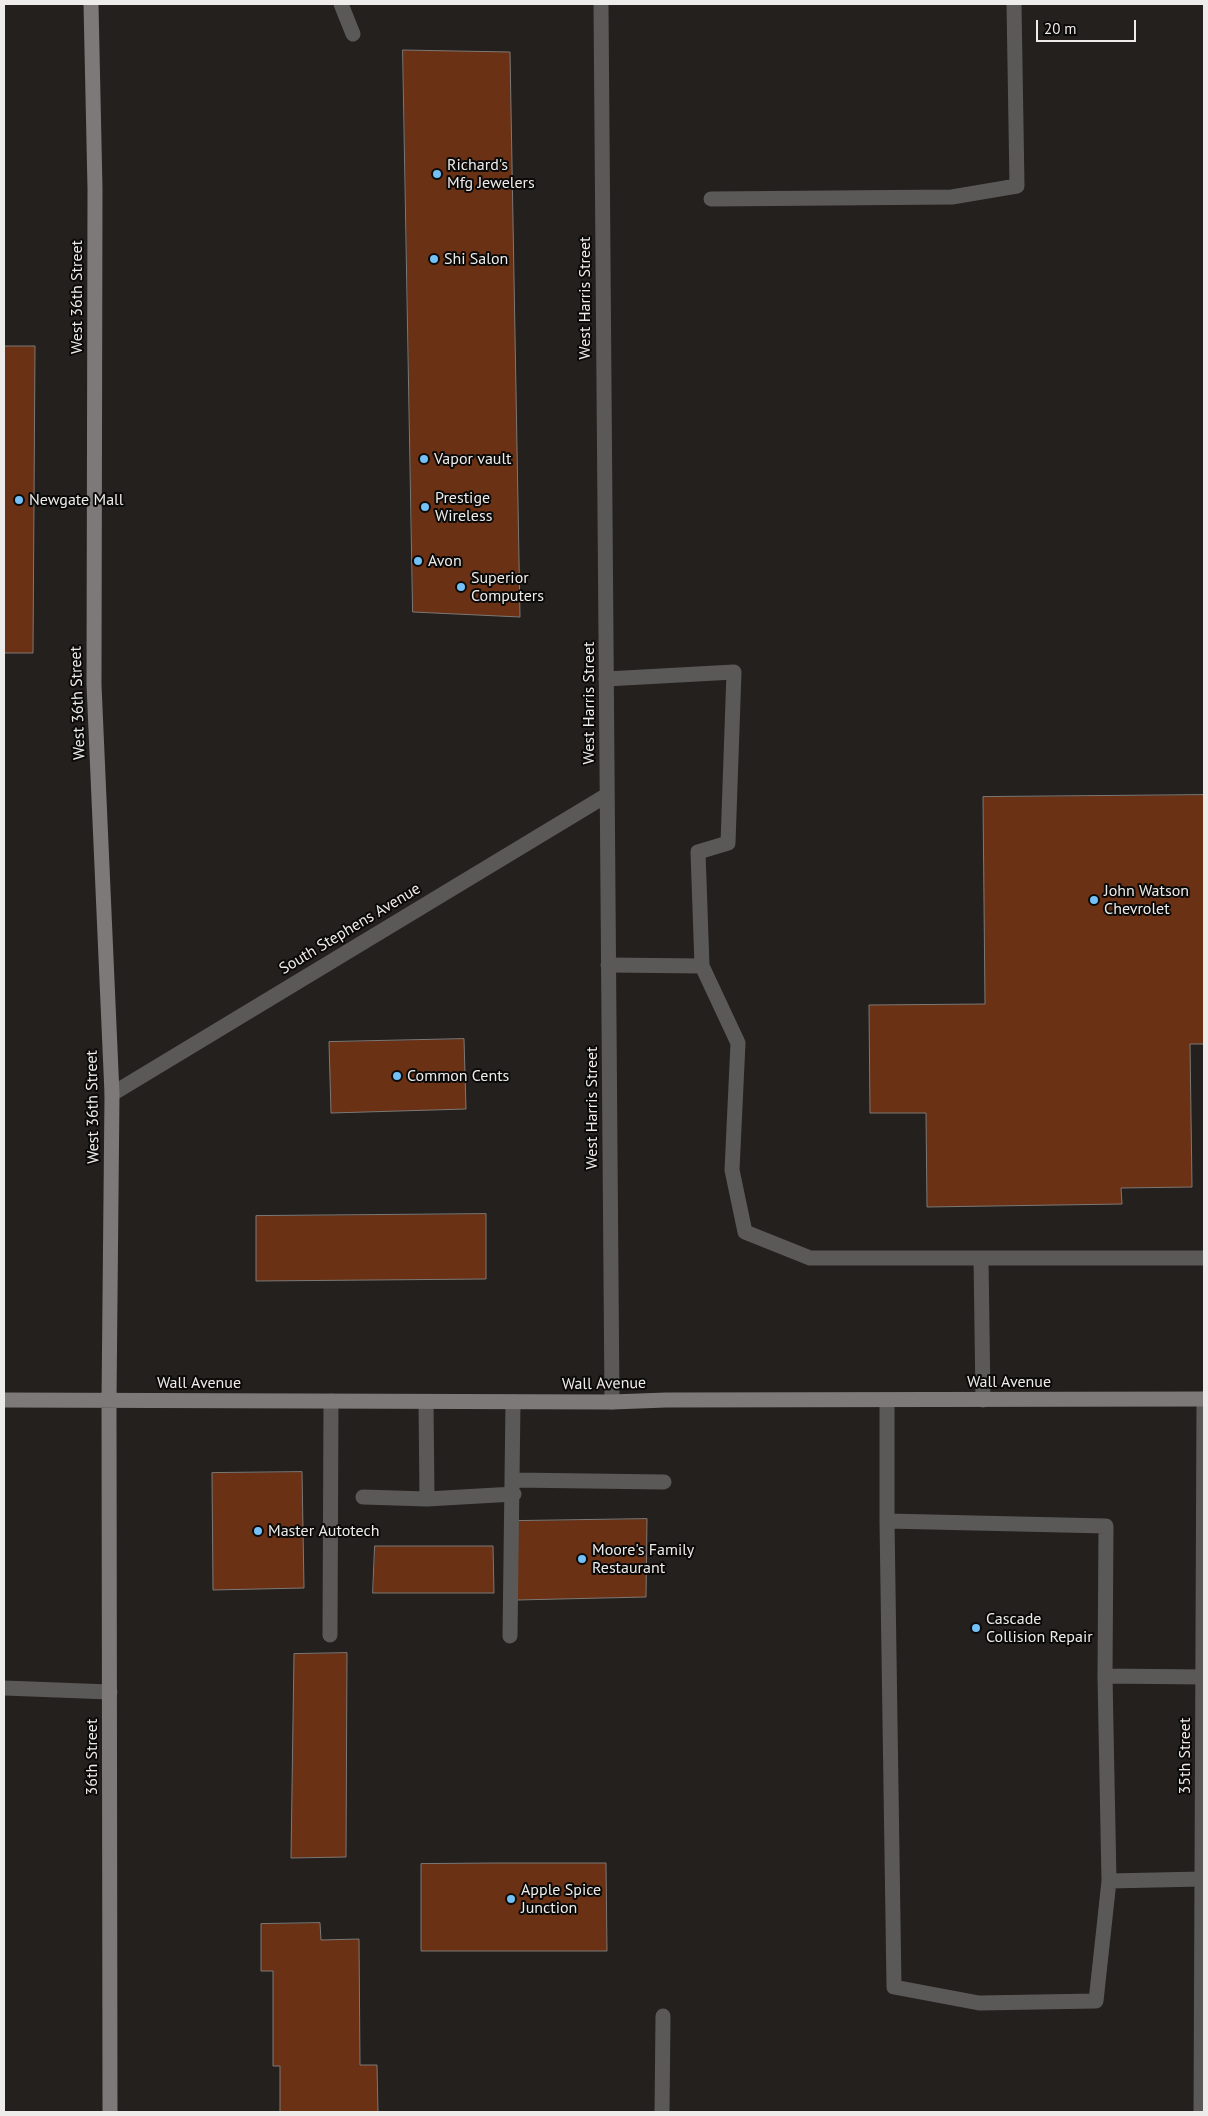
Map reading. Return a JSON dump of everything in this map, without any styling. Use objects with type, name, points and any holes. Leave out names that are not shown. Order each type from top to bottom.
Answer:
[{"type":"main road","name":"West 36th Street","points":[[91,4],[95,189],[94,685],[112,1094],[109,1401]]},
{"type":"main road","name":"Wall Avenue","points":[[4,1400],[612,1402],[666,1400],[1204,1399]]},
{"type":"main road","name":"36th Street","points":[[109,1401],[110,2112]]},
{"type":"street","points":[[341,4],[354,34]]},
{"type":"street","name":"West Harris Street","points":[[601,4],[612,1402]]},
{"type":"street","points":[[711,199],[952,198],[1017,186],[1014,4]]},
{"type":"street","points":[[606,680],[734,672],[728,843],[698,852],[702,966],[738,1043],[732,1170],[745,1232],[810,1258],[1204,1258]]},
{"type":"street","name":"South Stephens Avenue","points":[[112,1094],[607,795]]},
{"type":"street","points":[[608,965],[702,966]]},
{"type":"street","points":[[981,1258],[983,1400]]},
{"type":"street","name":"35th Street","points":[[1201,2112],[1204,1399]]},
{"type":"street","points":[[887,1400],[887,1521],[894,1987],[979,2003],[1096,2001],[1109,1881],[1105,1676],[1106,1526],[887,1521]]},
{"type":"street","points":[[330,1636],[331,1401]]},
{"type":"street","points":[[426,1402],[427,1499]]},
{"type":"street","points":[[510,1636],[514,1487],[513,1402]]},
{"type":"street","points":[[363,1497],[427,1499],[514,1487],[664,1482]]},
{"type":"street","points":[[1105,1676],[1203,1677]]},
{"type":"street","points":[[4,1688],[110,1692]]},
{"type":"street","points":[[1109,1881],[1202,1879]]},
{"type":"street","points":[[662,2016],[662,2112]]},
{"type":"building","points":[[403,50],[510,52],[520,617],[413,612]]},
{"type":"building","name":"Newgate Mall","points":[[4,346],[35,346],[33,653],[4,653]]},
{"type":"building","name":"John Watson Chevrolet","points":[[1204,795],[1204,1044],[1190,1044],[1192,1187],[1121,1188],[1122,1204],[927,1207],[926,1113],[870,1113],[869,1005],[985,1004],[983,797]]},
{"type":"building","name":"Common Cents","points":[[464,1039],[466,1109],[331,1113],[329,1042]]},
{"type":"building","points":[[486,1214],[486,1279],[256,1281],[256,1216]]},
{"type":"building","name":"Master Autotech","points":[[302,1472],[304,1588],[213,1590],[212,1473]]},
{"type":"building","name":"Moore's Family Restaurant","points":[[647,1519],[646,1597],[517,1600],[517,1521]]},
{"type":"building","points":[[375,1546],[493,1546],[494,1593],[373,1593]]},
{"type":"building","points":[[347,1653],[346,1857],[291,1858],[294,1654]]},
{"type":"building","points":[[606,1863],[607,1951],[421,1951],[421,1864]]},
{"type":"building","points":[[320,1923],[321,1940],[359,1939],[360,2065],[377,2065],[378,2112],[280,2112],[280,2066],[273,2066],[273,1971],[261,1971],[261,1924]]},
{"type":"place","name":"Richard's Mfg Jewelers","points":[[437,174]]},
{"type":"place","name":"Shi Salon","points":[[434,259]]},
{"type":"place","name":"Vapor vault","points":[[424,459]]},
{"type":"place","name":"Newgate Mall","points":[[19,500]]},
{"type":"place","name":"Prestige Wireless","points":[[425,507]]},
{"type":"place","name":"Avon","points":[[418,561]]},
{"type":"place","name":"Superior Computers","points":[[461,587]]},
{"type":"place","name":"John Watson Chevrolet","points":[[1094,900]]},
{"type":"place","name":"Common Cents","points":[[397,1076]]},
{"type":"place","name":"Master Autotech","points":[[258,1531]]},
{"type":"place","name":"Moore's Family Restaurant","points":[[582,1559]]},
{"type":"place","name":"Cascade Collision Repair","points":[[976,1628]]},
{"type":"place","name":"Apple Spice Junction","points":[[511,1899]]}]
